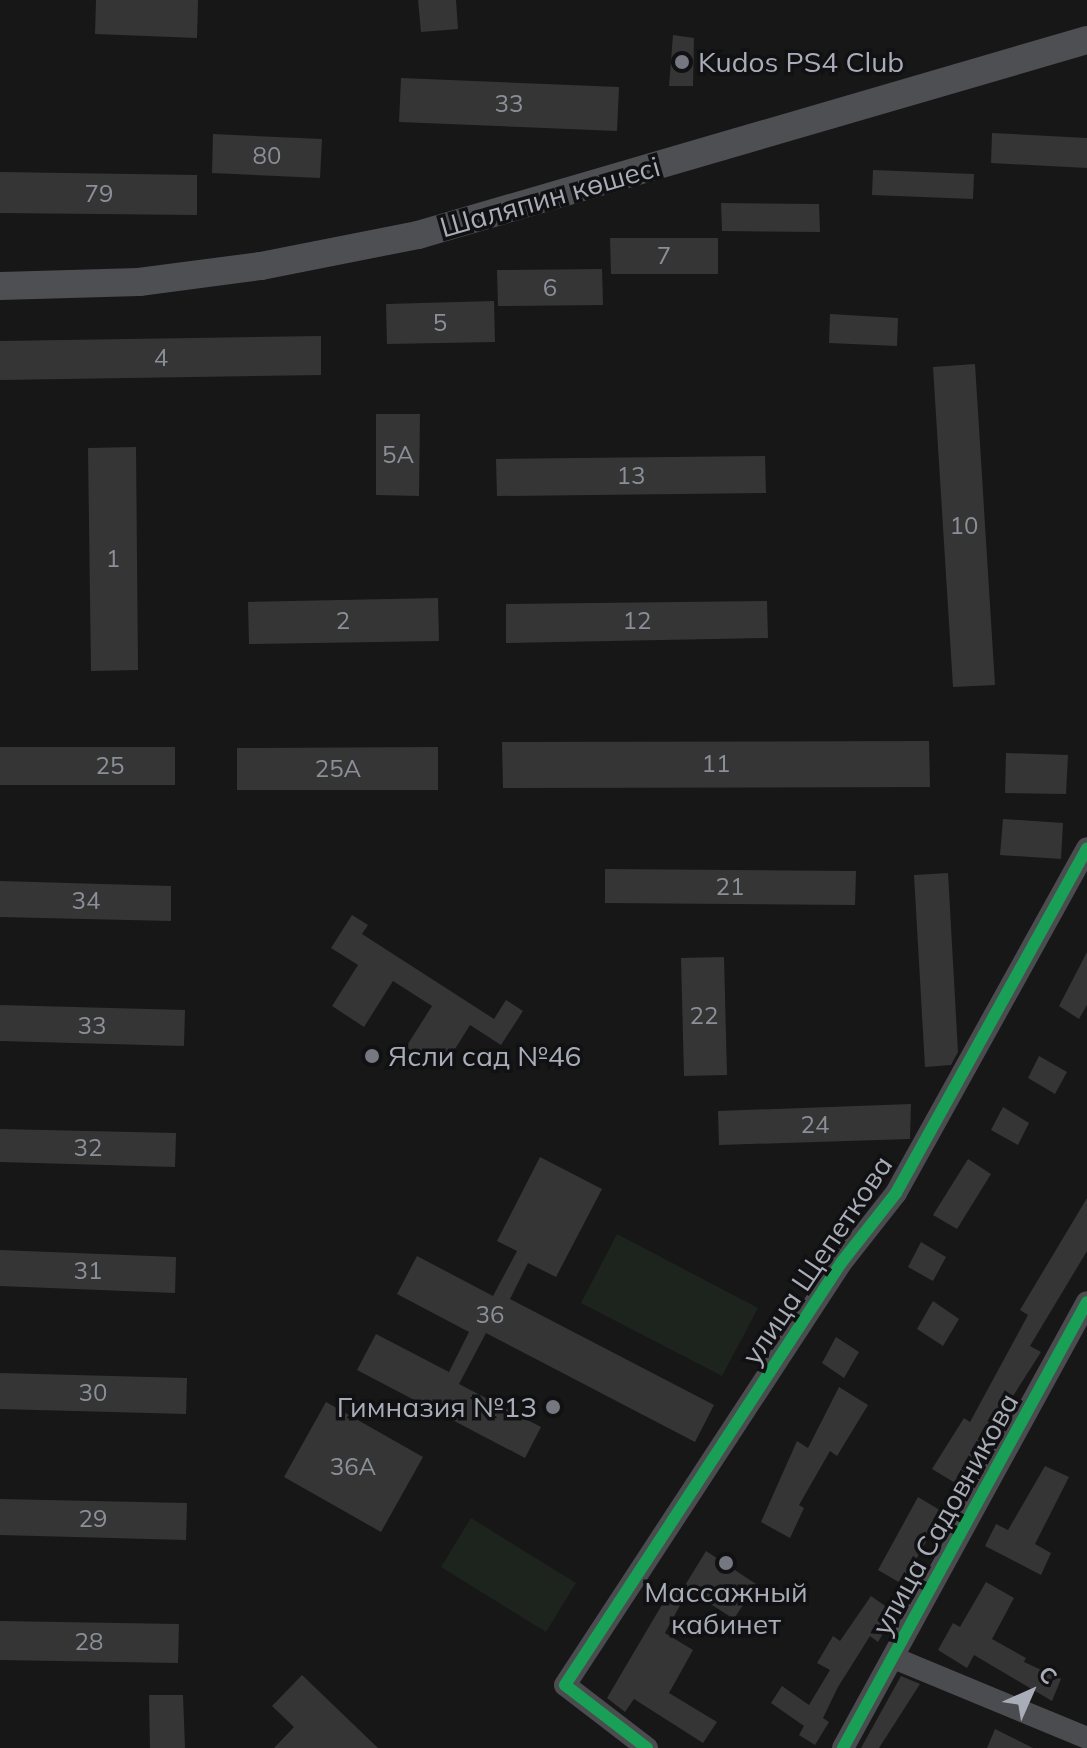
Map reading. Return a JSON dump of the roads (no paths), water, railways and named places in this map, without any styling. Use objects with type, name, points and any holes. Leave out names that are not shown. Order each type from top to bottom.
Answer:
[{"type":"main road","name":"Шаляпин көшесі","points":[[0,286],[139,282],[261,266],[418,235],[1087,40]]},
{"type":"street","name":"улица Щепеткова","points":[[647,1748],[565,1685],[841,1263],[896,1193],[1087,848]]},
{"type":"street","name":"улица Садовникова","points":[[843,1748],[1087,1302]]},
{"type":"street","points":[[894,1658],[1087,1738]]},
{"type":"place","name":"Kudos PS4 Club","points":[[682,62]]},
{"type":"place","name":"Ясли сад №46","points":[[372,1056]]},
{"type":"place","name":"Гимназия №13","points":[[553,1407]]},
{"type":"place","name":"Массажный кабинет","points":[[726,1563]]}]
